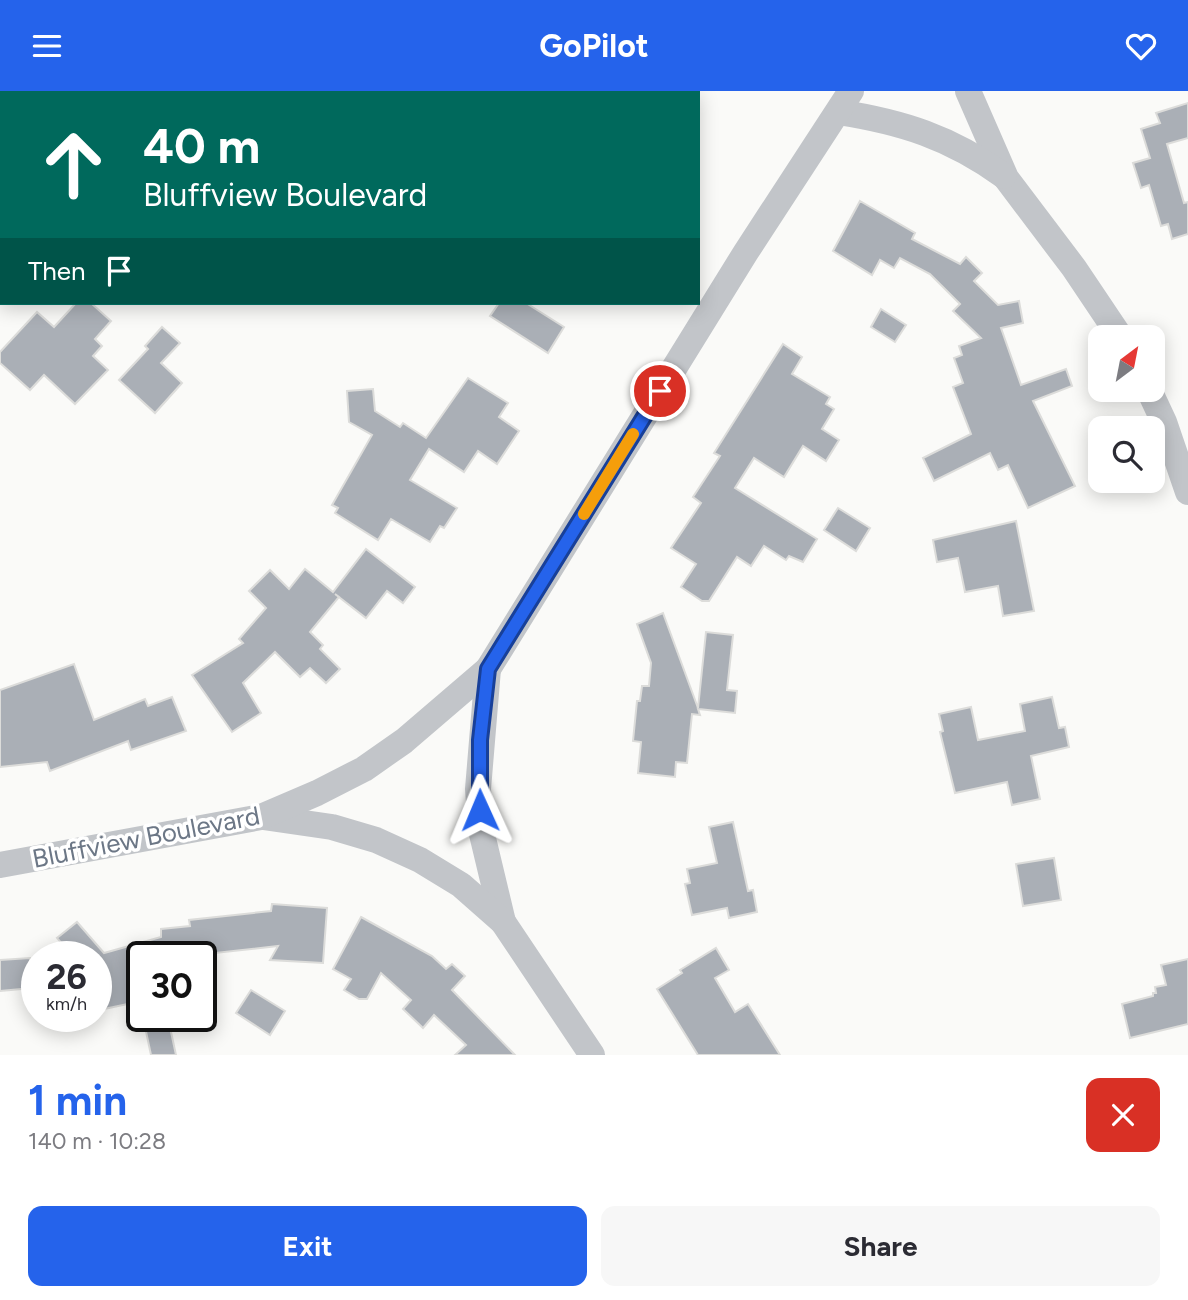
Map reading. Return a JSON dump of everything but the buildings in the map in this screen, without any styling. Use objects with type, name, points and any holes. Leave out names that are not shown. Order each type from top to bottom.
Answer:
[{"type":"street","points":[[968,91],[1006,178],[1074,268],[1112,325]]},
{"type":"street","points":[[844,101],[885,119],[927,132],[974,155],[1006,178]]},
{"type":"street","name":"Bluffview Boulevard","points":[[0,865],[261,817],[364,769],[404,741],[488,669],[753,241],[844,101]]},
{"type":"street","points":[[1155,403],[1188,492]]},
{"type":"street","points":[[488,669],[478,789],[481,831],[503,922]]},
{"type":"street","points":[[261,817],[332,827],[376,840],[420,860],[461,885],[503,922],[592,1055]]},
{"type":"slow traffic","points":[[584,514],[633,434]]},
{"type":"route","points":[[480,810],[480,740],[488,669],[660,391]]}]
